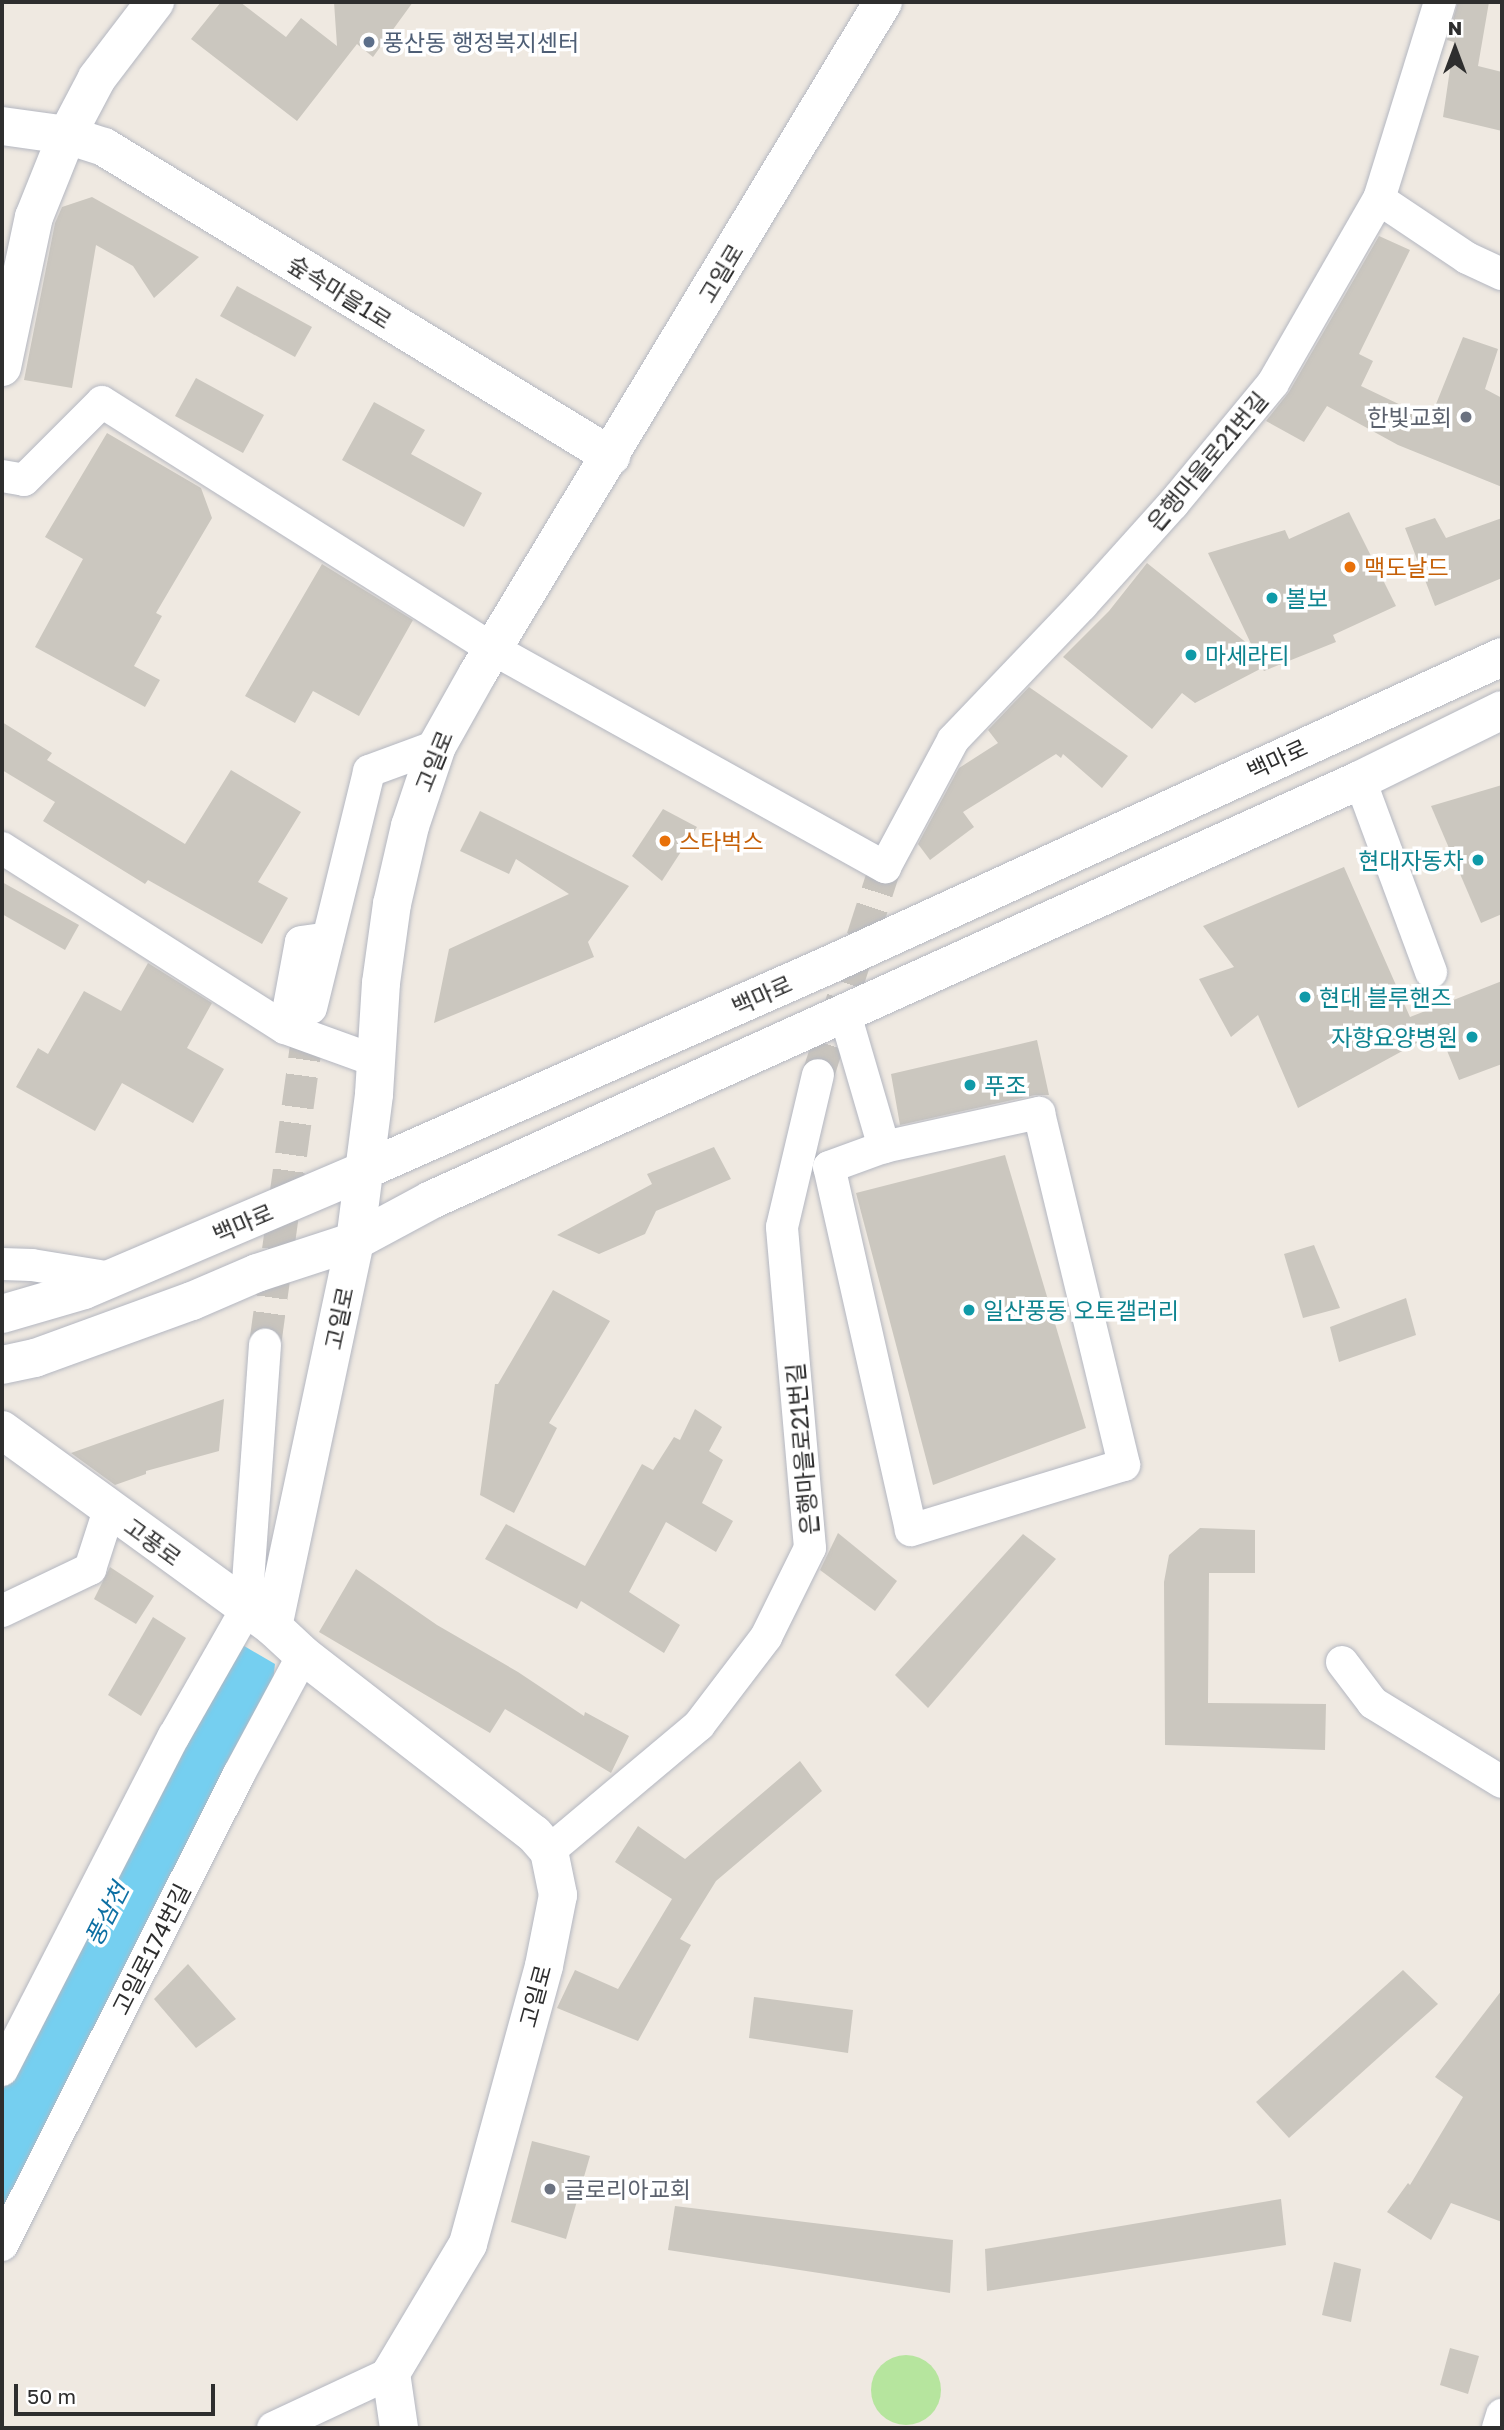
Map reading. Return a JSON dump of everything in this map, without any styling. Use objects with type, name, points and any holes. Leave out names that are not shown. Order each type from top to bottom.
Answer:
[{"type":"main road","points":[[2,367],[34,217],[67,135],[97,78],[155,2]]},
{"type":"main road","name":"고일로","points":[[259,1619],[355,1241],[376,1061],[381,982],[392,904],[410,826],[437,746],[883,2]]},
{"type":"main road","name":"숲속마을1로","points":[[2,126],[67,135],[104,147],[611,456]]},
{"type":"main road","name":"백마로","points":[[7,1313],[112,1278],[365,1170],[829,965],[1502,657]]},
{"type":"main road","points":[[18,1362],[192,1301],[257,1273],[355,1241],[431,1200],[1360,780],[1502,710]]},
{"type":"main road","name":"고풍로","points":[[2,1430],[259,1619],[303,1655]]},
{"type":"main road","points":[[303,1655],[534,1834],[548,1851]]},
{"type":"main road","name":"고일로","points":[[391,2373],[468,2244],[555,1920],[558,1895],[548,1851]]},
{"type":"main road","points":[[391,2373],[399,2428]]},
{"type":"street","name":"은행마을로21번길","points":[[493,649],[885,867],[953,740],[1082,605],[1173,504],[1273,383],[1379,199],[1440,2]]},
{"type":"street","points":[[1379,199],[1467,258],[1502,274]]},
{"type":"street","points":[[2,476],[24,480],[102,402],[493,649]]},
{"type":"street","points":[[311,1008],[369,771],[437,746]]},
{"type":"street","points":[[1360,780],[1431,972]]},
{"type":"street","points":[[2,848],[285,1028],[376,1061]]},
{"type":"street","points":[[285,1028],[301,942],[328,938]]},
{"type":"street","points":[[845,1014],[884,1147]]},
{"type":"street","name":"은행마을로21번길","points":[[548,1851],[699,1725],[766,1637],[810,1548],[782,1227],[818,1075]]},
{"type":"street","points":[[1039,1113],[1124,1465],[911,1530],[830,1167],[884,1147],[1039,1113]]},
{"type":"street","points":[[2,1264],[32,1265],[112,1278]]},
{"type":"street","points":[[2,2070],[174,1736],[259,1619],[265,1345]]},
{"type":"street","points":[[2,1611],[90,1569],[109,1510]]},
{"type":"street","name":"고일로174번길","points":[[2,2245],[239,1774],[303,1655]]},
{"type":"street","points":[[1342,1662],[1373,1703],[1502,1782]]},
{"type":"street","points":[[274,2428],[391,2373]]},
{"type":"street","points":[[1498,2428],[1502,2415]]},
{"type":"green space","points":[[913,2355],[926,2361],[935,2370],[939,2376],[939,2404],[931,2415],[920,2423],[899,2425],[881,2415],[873,2404],[871,2383],[881,2365],[892,2357]]},
{"type":"water","name":"풍삼천","points":[[234,1640],[275,1664],[272,1691],[2,2219],[2,2092]]},
{"type":"building","points":[[221,2],[240,2],[286,37],[301,18],[337,46],[334,2],[413,2],[373,57],[357,44],[297,121],[191,39]]},
{"type":"building","points":[[1458,2],[1489,2],[1478,66],[1502,72],[1502,131],[1443,117],[1454,42],[1447,40]]},
{"type":"building","points":[[92,197],[199,257],[154,298],[133,266],[96,245],[72,388],[24,380],[55,223],[62,207]]},
{"type":"building","points":[[1379,236],[1410,250],[1359,354],[1373,361],[1361,386],[1430,419],[1463,337],[1498,349],[1485,389],[1502,398],[1502,487],[1398,445],[1327,406],[1304,442],[1266,421],[1289,392]]},
{"type":"building","points":[[237,286],[312,327],[295,357],[220,316]]},
{"type":"building","points":[[196,378],[264,415],[243,453],[175,416]]},
{"type":"building","points":[[374,402],[425,430],[411,454],[482,493],[464,527],[342,460]]},
{"type":"building","points":[[107,433],[201,488],[212,518],[156,613],[162,616],[134,666],[160,680],[145,707],[35,647],[83,559],[45,537]]},
{"type":"building","points":[[1349,512],[1396,606],[1333,635],[1336,642],[1264,671],[1262,668],[1195,703],[1182,693],[1152,729],[1063,657],[1109,611],[1147,563],[1253,648],[1208,553],[1285,530],[1289,539]]},
{"type":"building","points":[[1435,518],[1446,538],[1502,518],[1502,578],[1435,606],[1405,528]]},
{"type":"building","points":[[322,564],[413,620],[359,716],[313,691],[295,723],[245,696]]},
{"type":"building","points":[[1029,687],[1128,756],[1102,788],[1063,754],[1061,758],[1056,754],[963,812],[974,827],[930,860],[918,844],[959,768],[998,743],[988,730]]},
{"type":"building","points":[[2,722],[52,753],[47,760],[185,844],[231,770],[301,812],[258,882],[288,898],[262,944],[148,880],[145,884],[43,821],[55,802],[2,770]]},
{"type":"building","name":"현대자동차","points":[[1502,785],[1502,914],[1481,923],[1431,806]]},
{"type":"building","name":"스타벅스","points":[[663,809],[697,827],[662,881],[632,856]]},
{"type":"building","points":[[480,811],[629,886],[588,942],[594,957],[434,1023],[449,949],[569,894],[516,859],[509,874],[460,851]]},
{"type":"building","name":"현대 블루핸즈","points":[[1344,867],[1410,1017],[1502,981],[1502,1064],[1459,1080],[1439,1031],[1298,1108],[1258,1015],[1231,1037],[1199,979],[1234,967],[1203,926]]},
{"type":"building","points":[[2,882],[79,925],[65,950],[2,914]]},
{"type":"building","points":[[148,963],[212,1003],[187,1048],[224,1069],[193,1123],[122,1083],[95,1131],[16,1087],[38,1048],[48,1054],[84,991],[121,1011]]},
{"type":"building","name":"푸조","points":[[1037,1040],[1049,1095],[1035,1095],[900,1125],[891,1074]]},
{"type":"building","points":[[714,1147],[731,1179],[656,1211],[645,1234],[599,1254],[557,1235],[652,1184],[647,1174]]},
{"type":"building","name":"일산풍동 오토갤러리","points":[[1005,1155],[1086,1428],[933,1485],[856,1193]]},
{"type":"building","points":[[1314,1245],[1340,1308],[1303,1318],[1284,1254]]},
{"type":"building","points":[[553,1290],[610,1321],[549,1423],[557,1428],[514,1513],[480,1495],[495,1384],[498,1384]]},
{"type":"building","points":[[1406,1298],[1416,1335],[1339,1362],[1330,1327]]},
{"type":"building","points":[[224,1399],[219,1451],[146,1471],[146,1474],[115,1485],[71,1453]]},
{"type":"building","points":[[695,1409],[722,1427],[709,1451],[723,1460],[702,1503],[733,1521],[716,1552],[666,1522],[629,1592],[680,1625],[664,1653],[581,1601],[577,1609],[485,1559],[506,1524],[585,1566],[642,1464],[653,1470],[674,1437],[680,1440]]},
{"type":"building","points":[[1200,1528],[1255,1530],[1255,1573],[1209,1573],[1208,1703],[1326,1704],[1325,1750],[1165,1745],[1164,1582],[1169,1555]]},
{"type":"building","points":[[838,1533],[897,1581],[875,1611],[820,1570]]},
{"type":"building","points":[[1023,1534],[1056,1559],[928,1708],[895,1675]]},
{"type":"building","points":[[110,1567],[154,1596],[136,1624],[94,1599]]},
{"type":"building","points":[[356,1569],[437,1625],[518,1672],[584,1716],[585,1712],[629,1736],[611,1773],[505,1709],[490,1733],[319,1632]]},
{"type":"building","points":[[153,1617],[186,1638],[141,1716],[108,1695]]},
{"type":"building","points":[[800,1761],[822,1791],[716,1881],[680,1939],[691,1945],[638,2041],[557,2008],[575,1970],[618,1989],[672,1899],[615,1862],[638,1826],[685,1859]]},
{"type":"building","points":[[188,1964],[236,2019],[196,2048],[154,1999]]},
{"type":"building","points":[[1403,1970],[1438,2004],[1289,2138],[1256,2102]]},
{"type":"building","points":[[1502,1990],[1502,2222],[1451,2203],[1431,2240],[1387,2212],[1408,2183],[1410,2185],[1463,2097],[1435,2077]]},
{"type":"building","points":[[754,1997],[853,2010],[848,2053],[749,2038]]},
{"type":"building","name":"글로리아교회","points":[[532,2141],[590,2156],[566,2239],[511,2222]]},
{"type":"building","points":[[1281,2199],[1286,2245],[987,2291],[985,2249]]},
{"type":"building","points":[[675,2206],[953,2240],[950,2293],[668,2250]]},
{"type":"building","points":[[1334,2262],[1361,2269],[1351,2322],[1322,2315]]},
{"type":"building","points":[[1450,2348],[1479,2356],[1468,2394],[1440,2385]]},
{"type":"tunnel","points":[[818,1075],[885,867]]},
{"type":"tunnel","points":[[265,1345],[311,1009]]},
{"type":"place","name":"풍산동 행정복지센터","points":[[369,42]]},
{"type":"place","name":"한빛교회","points":[[1466,417]]},
{"type":"place","name":"맥도날드","points":[[1350,567]]},
{"type":"place","name":"볼보","points":[[1272,598]]},
{"type":"place","name":"마세라티","points":[[1191,655]]},
{"type":"place","name":"스타벅스","points":[[665,841]]},
{"type":"place","name":"현대자동차","points":[[1478,860]]},
{"type":"place","name":"현대 블루핸즈","points":[[1305,997]]},
{"type":"place","name":"자향요양병원","points":[[1472,1037]]},
{"type":"place","name":"푸조","points":[[970,1085]]},
{"type":"place","name":"일산풍동 오토갤러리","points":[[969,1310]]},
{"type":"place","name":"글로리아교회","points":[[550,2189]]}]
